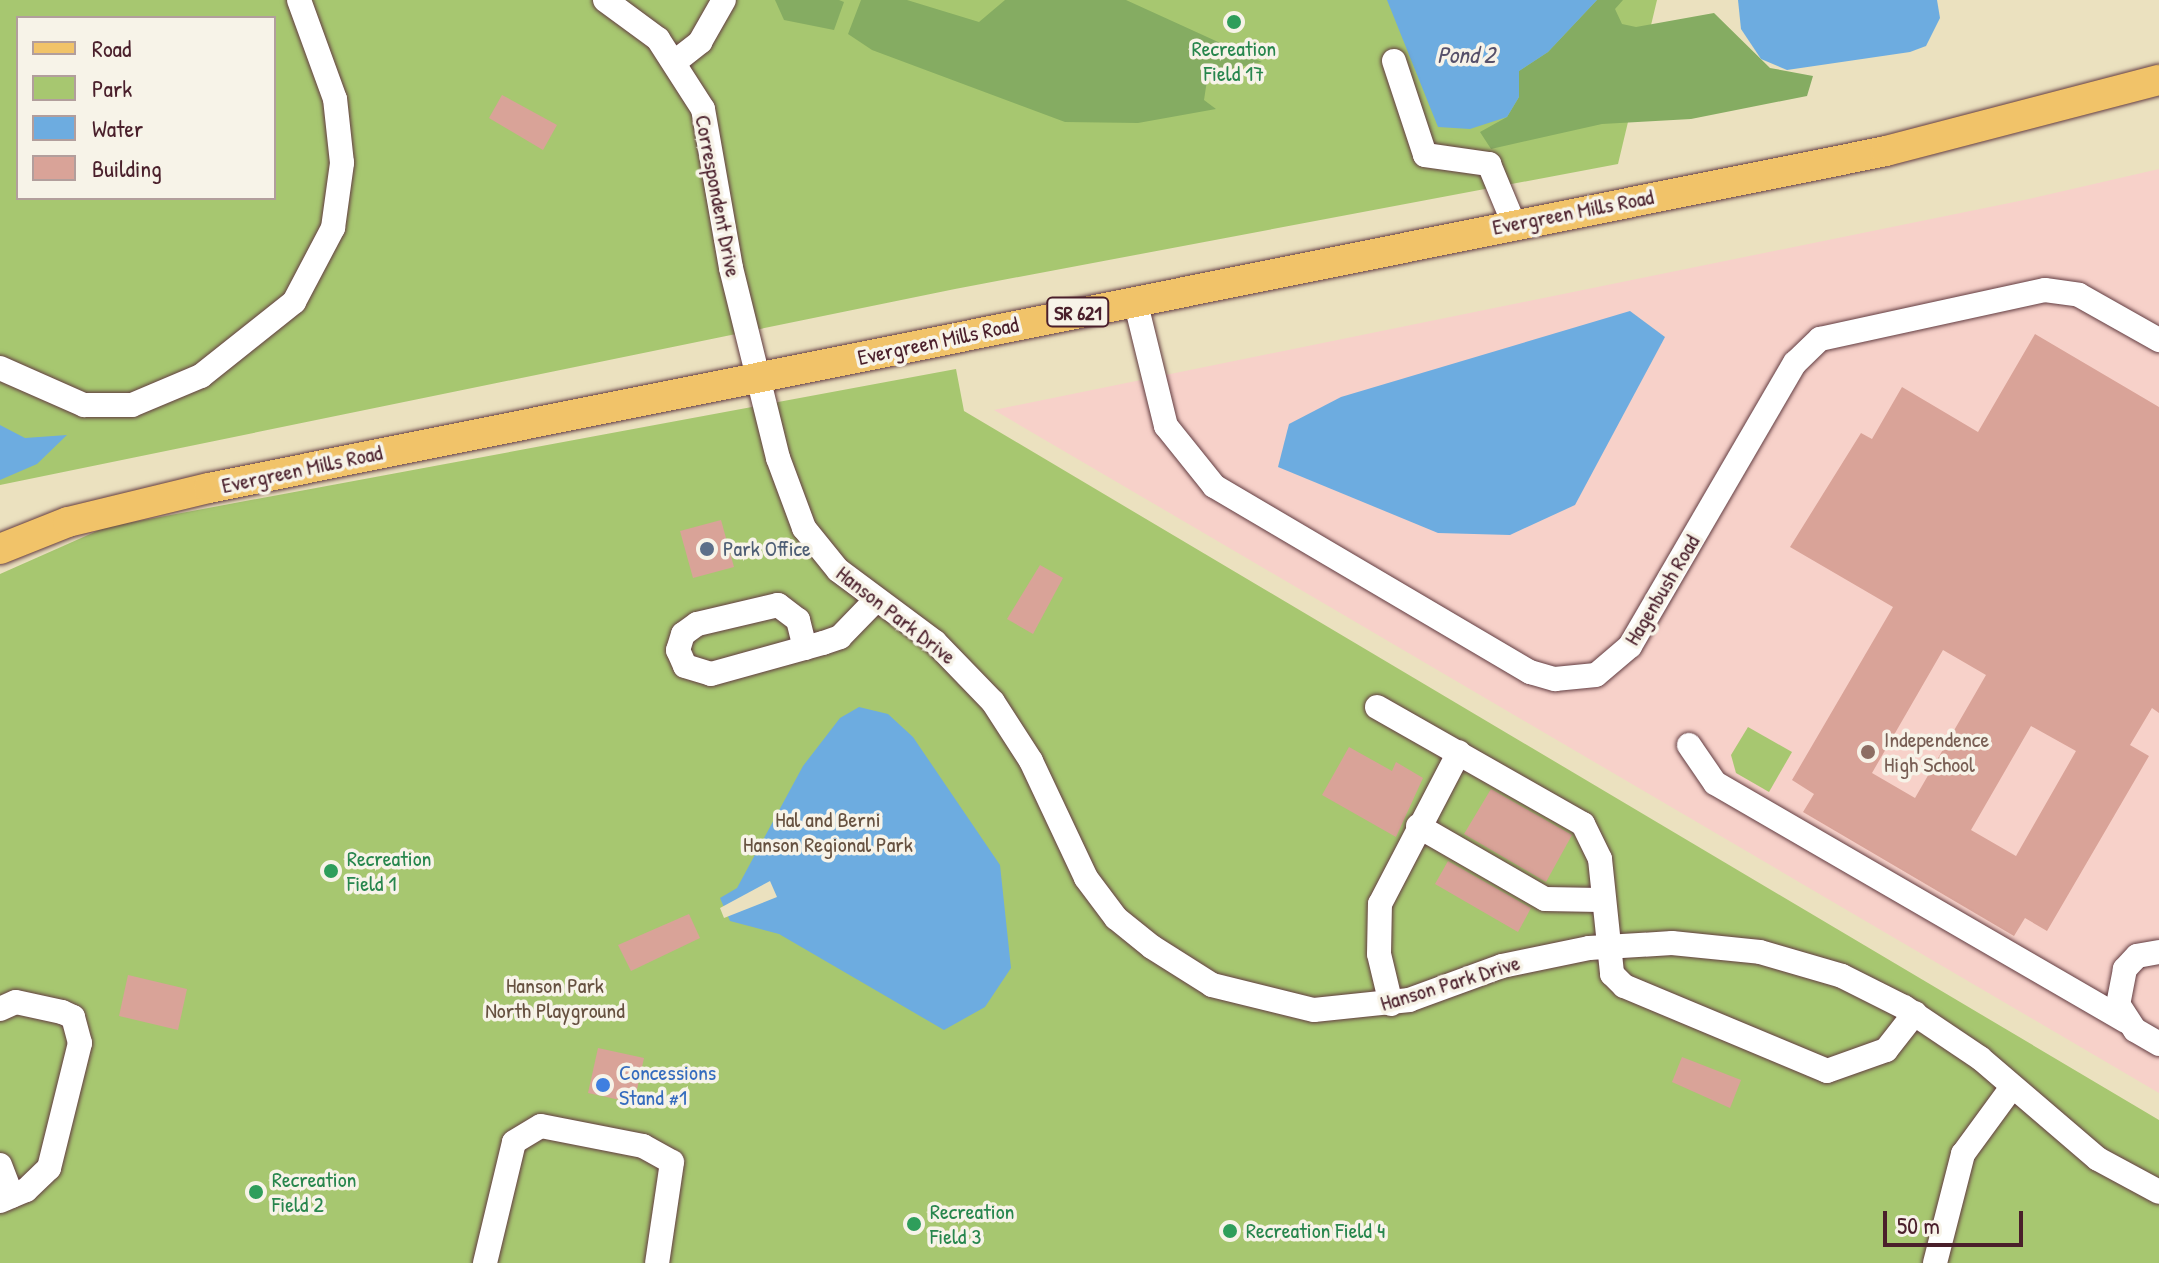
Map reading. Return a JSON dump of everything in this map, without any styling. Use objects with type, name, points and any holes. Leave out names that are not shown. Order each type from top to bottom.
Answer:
[{"type":"main road","name":"Evergreen Mills Road","points":[[0,549],[68,522],[209,488],[761,380],[1135,300],[1886,151],[2159,80]]},
{"type":"street","points":[[0,368],[84,405],[132,405],[201,376],[289,308],[329,239],[342,163],[331,84],[299,0]]},
{"type":"street","name":"Correspondent Drive","points":[[605,0],[676,61],[714,149],[731,268],[761,380]]},
{"type":"street","points":[[676,61],[700,42],[724,0]]},
{"type":"street","points":[[1394,61],[1425,155],[1489,164],[1514,224]]},
{"type":"street","name":"Hagenbush Road","points":[[1135,300],[1166,426],[1214,486],[1530,672],[1555,679],[1596,675],[1630,646],[1795,363],[1820,339],[2045,290],[2079,295],[2159,340]]},
{"type":"street","name":"Hanson Park Drive","points":[[761,380],[778,458],[804,528],[838,570],[935,642],[993,702],[1031,761],[1086,878],[1116,918],[1152,947],[1212,985],[1274,1005],[1391,1004],[1534,957],[1605,946],[1760,952],[1842,976],[1915,1013],[2012,1087],[2098,1159],[2159,1192]]},
{"type":"street","points":[[805,648],[798,620],[778,605],[697,624],[683,634],[678,650],[698,674],[805,648],[840,637],[876,600]]},
{"type":"street","points":[[1377,707],[1583,824],[1600,859],[1605,946],[1624,986],[1827,1071],[1886,1050],[1915,1013]]},
{"type":"street","points":[[1689,745],[1715,783],[2126,1021],[2159,1044]]},
{"type":"street","points":[[1391,1004],[1379,954],[1380,904],[1459,752]]},
{"type":"street","points":[[1418,826],[1539,896],[1600,900]]},
{"type":"street","points":[[2126,1021],[2118,1004],[2125,969],[2137,956],[2159,952]]},
{"type":"street","points":[[0,1009],[16,1002],[62,1012],[79,1028],[55,1155],[42,1178],[6,1198],[0,1165]]},
{"type":"street","points":[[1935,1263],[1963,1154],[2012,1087]]},
{"type":"street","points":[[485,1263],[514,1142],[541,1126],[643,1146],[672,1162],[673,1192],[657,1263]]},
{"type":"shaded area","name":"Independence High School","points":[[2159,169],[2159,1093],[994,410],[2029,199]]},
{"type":"green space","points":[[0,0],[1657,0],[1618,164],[955,289],[0,485]]},
{"type":"green space","points":[[775,0],[844,2],[834,30],[784,20]]},
{"type":"green space","points":[[861,0],[907,0],[979,22],[1005,0],[1126,0],[1262,62],[1208,74],[1204,100],[1216,109],[1138,123],[1065,122],[872,50],[848,34]]},
{"type":"green space","points":[[1597,0],[1623,0],[1615,9],[1622,24],[1636,27],[1714,13],[1770,68],[1813,76],[1807,96],[1691,119],[1602,124],[1491,149],[1480,132],[1507,117],[1519,97],[1519,71],[1548,52]]},
{"type":"green space","name":"Hal and Berni Hanson Regional Park","points":[[956,369],[964,411],[2159,1120],[2159,1263],[0,1263],[0,574],[106,527]]},
{"type":"green space","points":[[1748,727],[1792,752],[1769,792],[1736,773],[1731,755]]},
{"type":"water","name":"Pond 2","points":[[1387,0],[1597,0],[1548,52],[1519,71],[1519,97],[1507,117],[1470,129],[1438,127]]},
{"type":"water","points":[[1738,0],[1937,0],[1940,18],[1926,46],[1910,52],[1787,70],[1761,59],[1741,29]]},
{"type":"water","points":[[1630,311],[1665,337],[1575,505],[1510,535],[1438,533],[1278,467],[1289,424],[1341,397]]},
{"type":"water","points":[[0,425],[25,438],[67,435],[37,464],[0,480]]},
{"type":"water","points":[[859,707],[888,714],[913,737],[1000,865],[1011,968],[985,1007],[944,1030],[779,934],[730,921],[720,898],[737,888],[803,766],[840,718]]},
{"type":"pier","points":[[770,881],[777,897],[724,918],[720,908]]},
{"type":"building","points":[[502,95],[557,125],[543,150],[489,118]]},
{"type":"building","name":"Independence High School","points":[[2035,334],[2159,407],[2159,713],[2152,708],[2130,745],[2149,756],[2047,931],[2025,918],[2014,936],[1803,812],[1814,794],[1792,780],[1893,607],[1790,547],[1861,433],[1872,439],[1902,387],[1978,432]],"holes":[[[1943,650],[1986,675],[1915,798],[1872,773]],[[2031,726],[2076,751],[2016,856],[1971,830]]]},
{"type":"building","name":"Park Office","points":[[721,520],[734,567],[693,578],[680,531]]},
{"type":"building","points":[[1040,565],[1063,578],[1033,634],[1007,619]]},
{"type":"building","points":[[1349,747],[1392,771],[1396,762],[1423,778],[1396,837],[1322,795]]},
{"type":"building","points":[[1491,789],[1572,835],[1546,882],[1464,834]]},
{"type":"building","points":[[1448,861],[1531,908],[1518,932],[1435,884]]},
{"type":"building","points":[[689,914],[700,938],[631,971],[618,945]]},
{"type":"building","points":[[128,975],[187,989],[178,1030],[119,1016]]},
{"type":"building","points":[[598,1048],[644,1058],[634,1103],[588,1093]]},
{"type":"building","points":[[1682,1057],[1741,1080],[1730,1108],[1672,1082]]},
{"type":"place","name":"Recreation Field 17","points":[[1234,22]]},
{"type":"place","name":"Park Office","points":[[707,549]]},
{"type":"place","name":"Independence High School","points":[[1868,752]]},
{"type":"place","name":"Recreation Field 1","points":[[331,871]]},
{"type":"place","name":"Concessions Stand #1","points":[[603,1085]]},
{"type":"place","name":"Recreation Field 2","points":[[256,1192]]},
{"type":"place","name":"Recreation Field 3","points":[[914,1224]]},
{"type":"place","name":"Recreation Field 4","points":[[1230,1231]]},
{"type":"park label","name":"Hanson Park North Playground","points":[[555,998]]}]
